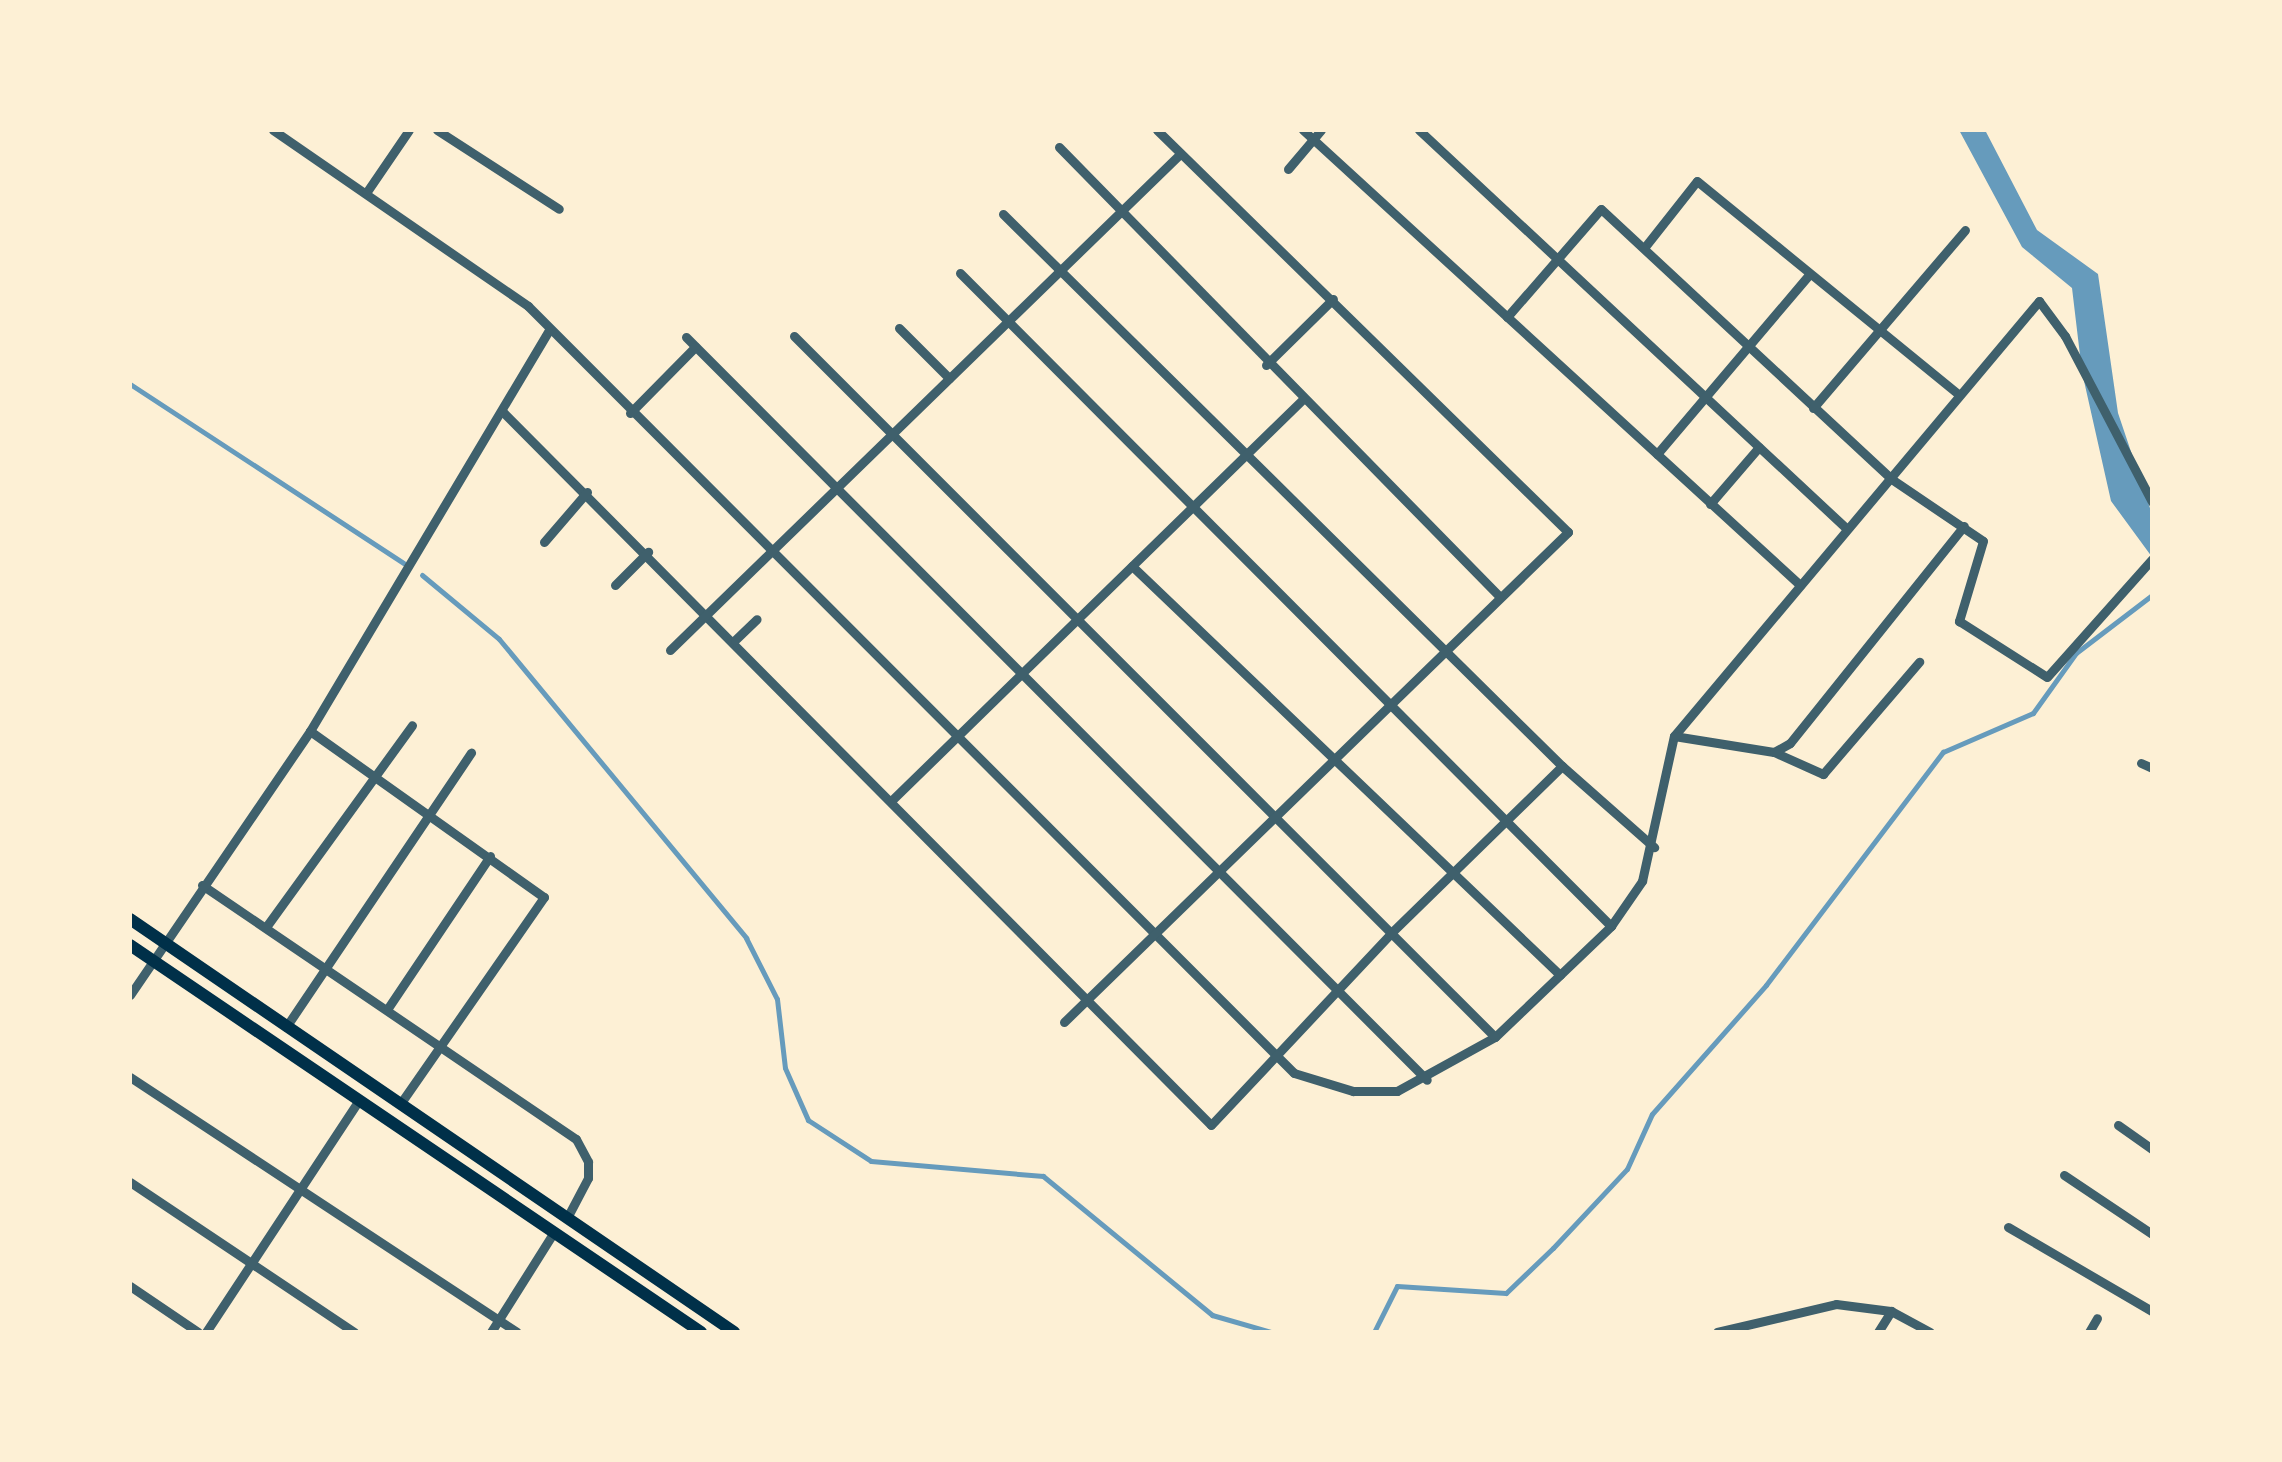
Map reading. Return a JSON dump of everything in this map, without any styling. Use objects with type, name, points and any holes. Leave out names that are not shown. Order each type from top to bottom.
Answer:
[{"type":"main road","points":[[130,919],[162,946],[568,1216],[734,1332]]},
{"type":"main road","points":[[130,945],[701,1332]]},
{"type":"street","points":[[273,130],[501,282],[1272,1056],[1294,1074],[1352,1091],[1398,1091],[1428,1080],[1496,1037],[1611,926],[1642,881],[1654,847],[1674,736],[2038,301],[2150,498]]},
{"type":"street","points":[[366,193],[409,130]]},
{"type":"street","points":[[438,130],[559,209]]},
{"type":"street","points":[[1064,1022],[1568,532],[1157,130]]},
{"type":"street","points":[[1303,130],[1800,586]]},
{"type":"street","points":[[1288,169],[1322,130]]},
{"type":"street","points":[[1419,130],[1847,530]]},
{"type":"street","points":[[1059,147],[1266,365],[1500,597]]},
{"type":"street","points":[[670,650],[1180,156]]},
{"type":"street","points":[[1644,248],[1696,181],[1959,396]]},
{"type":"street","points":[[1507,317],[1600,209],[1746,349],[1890,478],[1983,541],[1958,620],[2048,678],[2148,563]]},
{"type":"street","points":[[1002,214],[1562,766],[1654,847]]},
{"type":"street","points":[[1814,408],[1965,230]]},
{"type":"street","points":[[960,272],[1611,926]]},
{"type":"street","points":[[1657,454],[1809,275]]},
{"type":"street","points":[[1266,365],[1333,298]]},
{"type":"street","points":[[899,328],[950,378]]},
{"type":"street","points":[[130,996],[310,731],[548,331]]},
{"type":"street","points":[[794,336],[1496,1037]]},
{"type":"street","points":[[686,337],[1428,1080]]},
{"type":"street","points":[[630,413],[695,347]]},
{"type":"street","points":[[892,800],[1302,400]]},
{"type":"street","points":[[502,411],[709,612],[1210,1125],[1336,989],[1562,766]]},
{"type":"street","points":[[1710,504],[1759,447]]},
{"type":"street","points":[[544,542],[587,492]]},
{"type":"street","points":[[1774,752],[1790,743],[1964,526]]},
{"type":"street","points":[[615,585],[648,552]]},
{"type":"street","points":[[1132,566],[1560,975]]},
{"type":"street","points":[[735,640],[757,618]]},
{"type":"street","points":[[1674,736],[1774,752],[1816,774],[1829,770],[1919,662]]},
{"type":"street","points":[[266,927],[378,781],[412,725]]},
{"type":"street","points":[[310,731],[544,898],[400,1104]]},
{"type":"street","points":[[286,1027],[470,753]]},
{"type":"street","points":[[2142,763],[2152,768]]},
{"type":"street","points":[[388,1008],[490,856]]},
{"type":"street","points":[[202,885],[444,1046],[576,1140],[588,1162],[588,1178],[568,1216]]},
{"type":"street","points":[[130,1077],[516,1332]]},
{"type":"street","points":[[206,1332],[305,1190],[359,1100]]},
{"type":"street","points":[[2118,1125],[2152,1149]]},
{"type":"street","points":[[2064,1175],[2152,1234]]},
{"type":"street","points":[[130,1182],[354,1332]]},
{"type":"street","points":[[2008,1228],[2152,1312]]},
{"type":"street","points":[[490,1332],[554,1232]]},
{"type":"street","points":[[130,1286],[198,1332]]},
{"type":"street","points":[[1717,1332],[1730,1325],[1836,1304],[1891,1311],[1930,1332]]},
{"type":"street","points":[[1878,1332],[1891,1311]]},
{"type":"street","points":[[2090,1332],[2097,1318]]},
{"type":"street","points":[[1730,1325],[1741,1332]]},
{"type":"water","points":[[1959,130],[1985,130],[2037,230],[2098,274],[2118,413],[2152,514],[2152,557],[2111,501],[2082,372],[2072,288],[2022,247]]},
{"type":"waterway","points":[[130,384],[404,563]]},
{"type":"waterway","points":[[422,575],[499,639],[746,938],[777,999],[785,1068],[808,1120],[871,1161],[1043,1176],[1212,1315],[1271,1332]]},
{"type":"waterway","points":[[1374,1332],[1397,1286],[1506,1293],[1627,1169],[1652,1114],[1766,985],[1943,752],[2033,713],[2076,653],[2152,595]]}]
